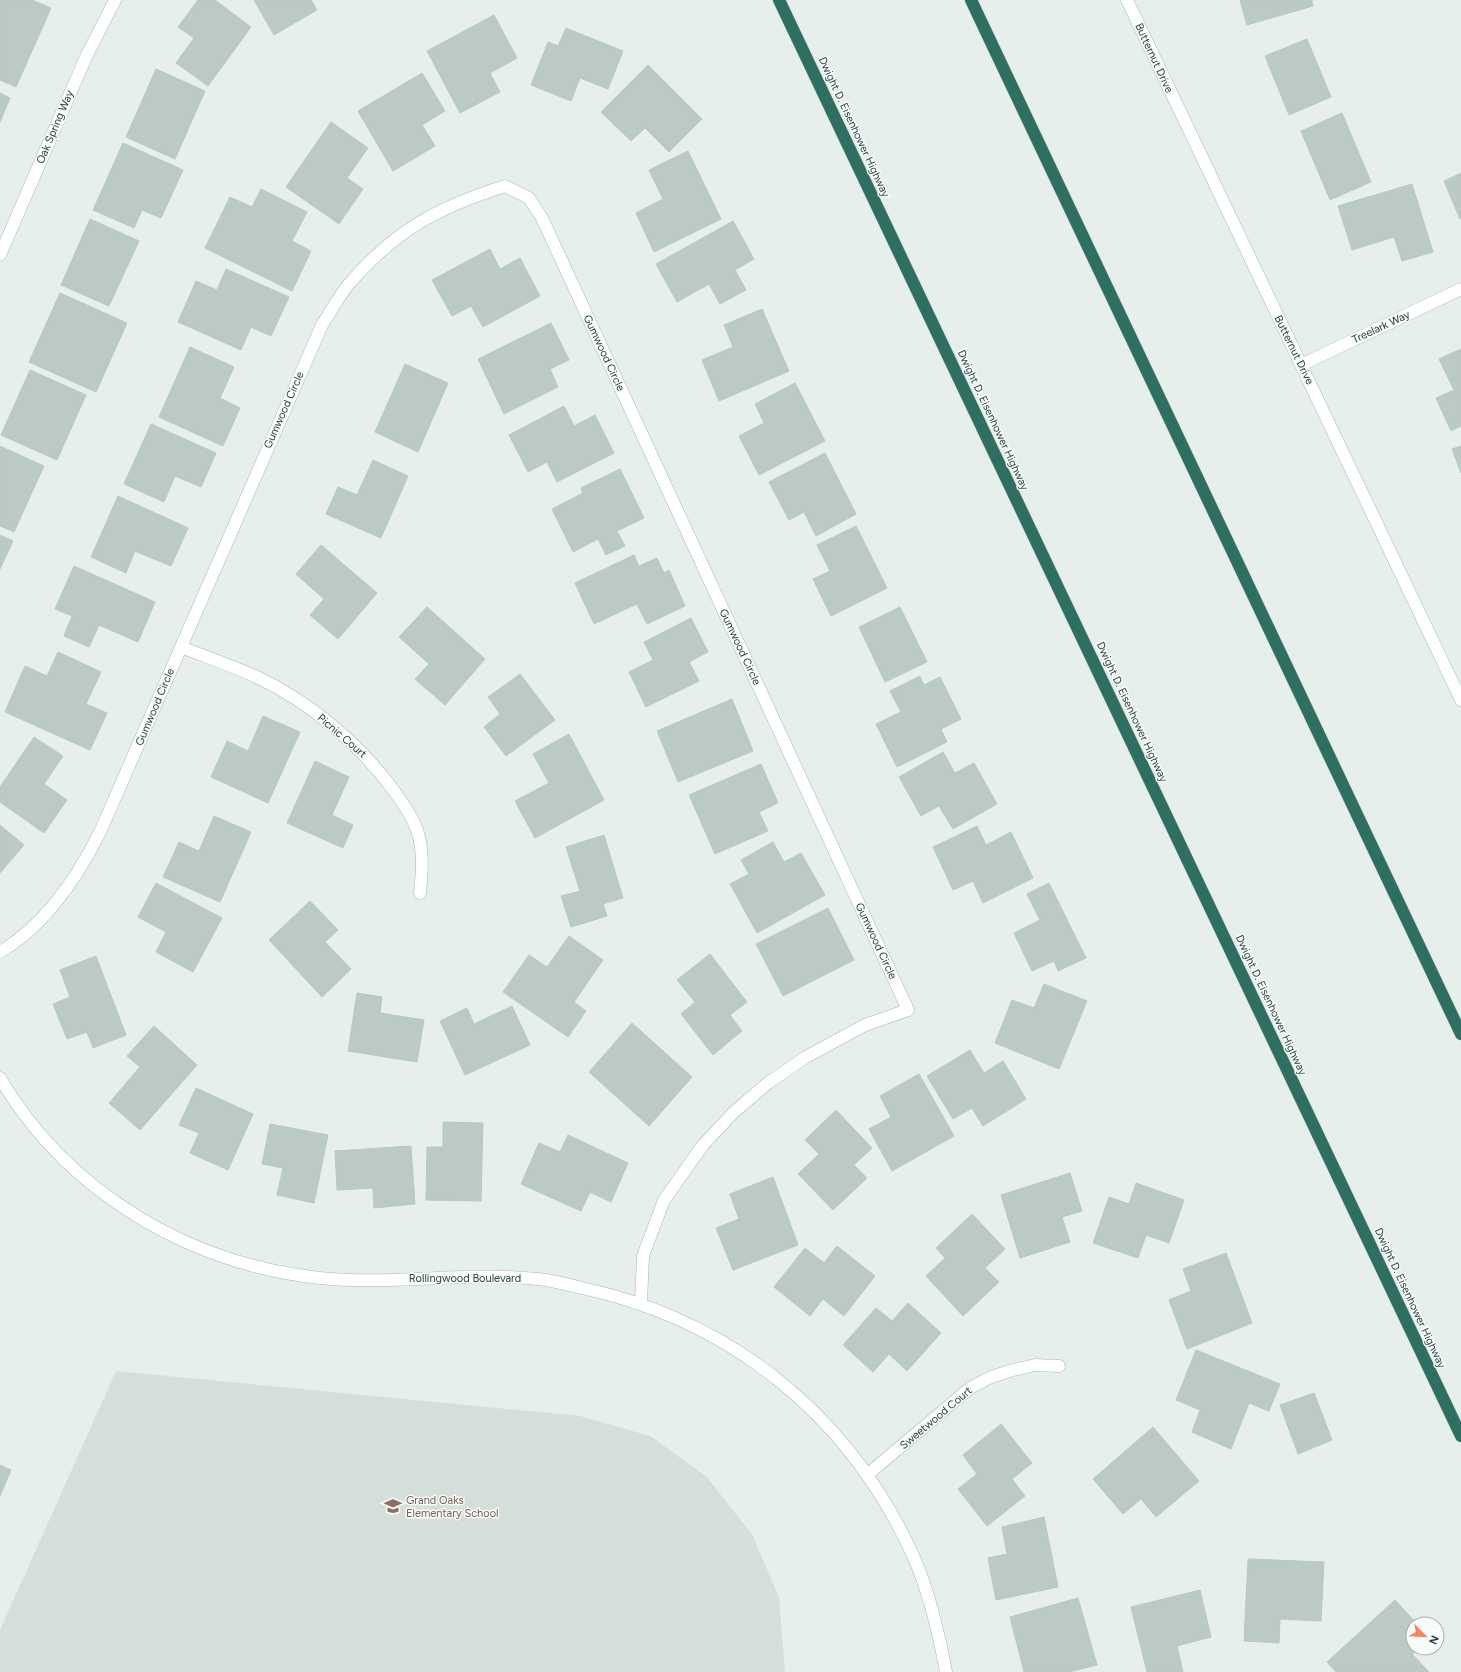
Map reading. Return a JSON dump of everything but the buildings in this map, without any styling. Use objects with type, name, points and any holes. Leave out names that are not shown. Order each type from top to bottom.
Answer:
[{"type":"highway","name":"Dwight D. Eisenhower Highway","points":[[779,0],[1461,1436]]},
{"type":"highway","points":[[971,0],[1461,1034]]},
{"type":"street","name":"Oak Spring Way","points":[[0,255],[86,57],[115,0]]},
{"type":"street","name":"Butternut Drive","points":[[1127,0],[1461,700]]},
{"type":"street","name":"Gumwood Circle","points":[[0,952],[44,917],[60,898],[88,858],[322,325],[349,284],[382,250],[421,220],[465,199],[505,186],[528,198],[542,218],[908,1010],[865,1025],[806,1057],[768,1083],[734,1112],[703,1145],[664,1200],[643,1256],[641,1303]]},
{"type":"street","name":"Treelark Way","points":[[1301,365],[1461,289]]},
{"type":"street","name":"Picnic Court","points":[[181,647],[257,677],[302,702],[342,734],[378,770],[407,809],[417,831],[423,867],[420,893]]},
{"type":"street","name":"Rollingwood Boulevard","points":[[0,1078],[11,1096],[37,1131],[67,1163],[101,1191],[136,1216],[174,1237],[214,1254],[256,1268],[321,1278],[367,1279],[499,1276],[548,1280],[619,1296],[641,1303],[709,1333],[750,1358],[807,1404],[855,1458],[867,1475],[894,1519],[916,1562],[939,1632],[946,1672]]},
{"type":"street","name":"Sweetwood Court","points":[[867,1475],[970,1388],[990,1377],[1013,1370],[1035,1366],[1059,1366]]},
{"type":"shaded area","name":"Grand Oaks Elementary School","points":[[116,1371],[580,1416],[650,1436],[707,1477],[753,1536],[779,1598],[785,1672],[0,1672],[0,1630]]},
{"type":"place","name":"Grand Oaks Elementary School","points":[[393,1506]]}]
